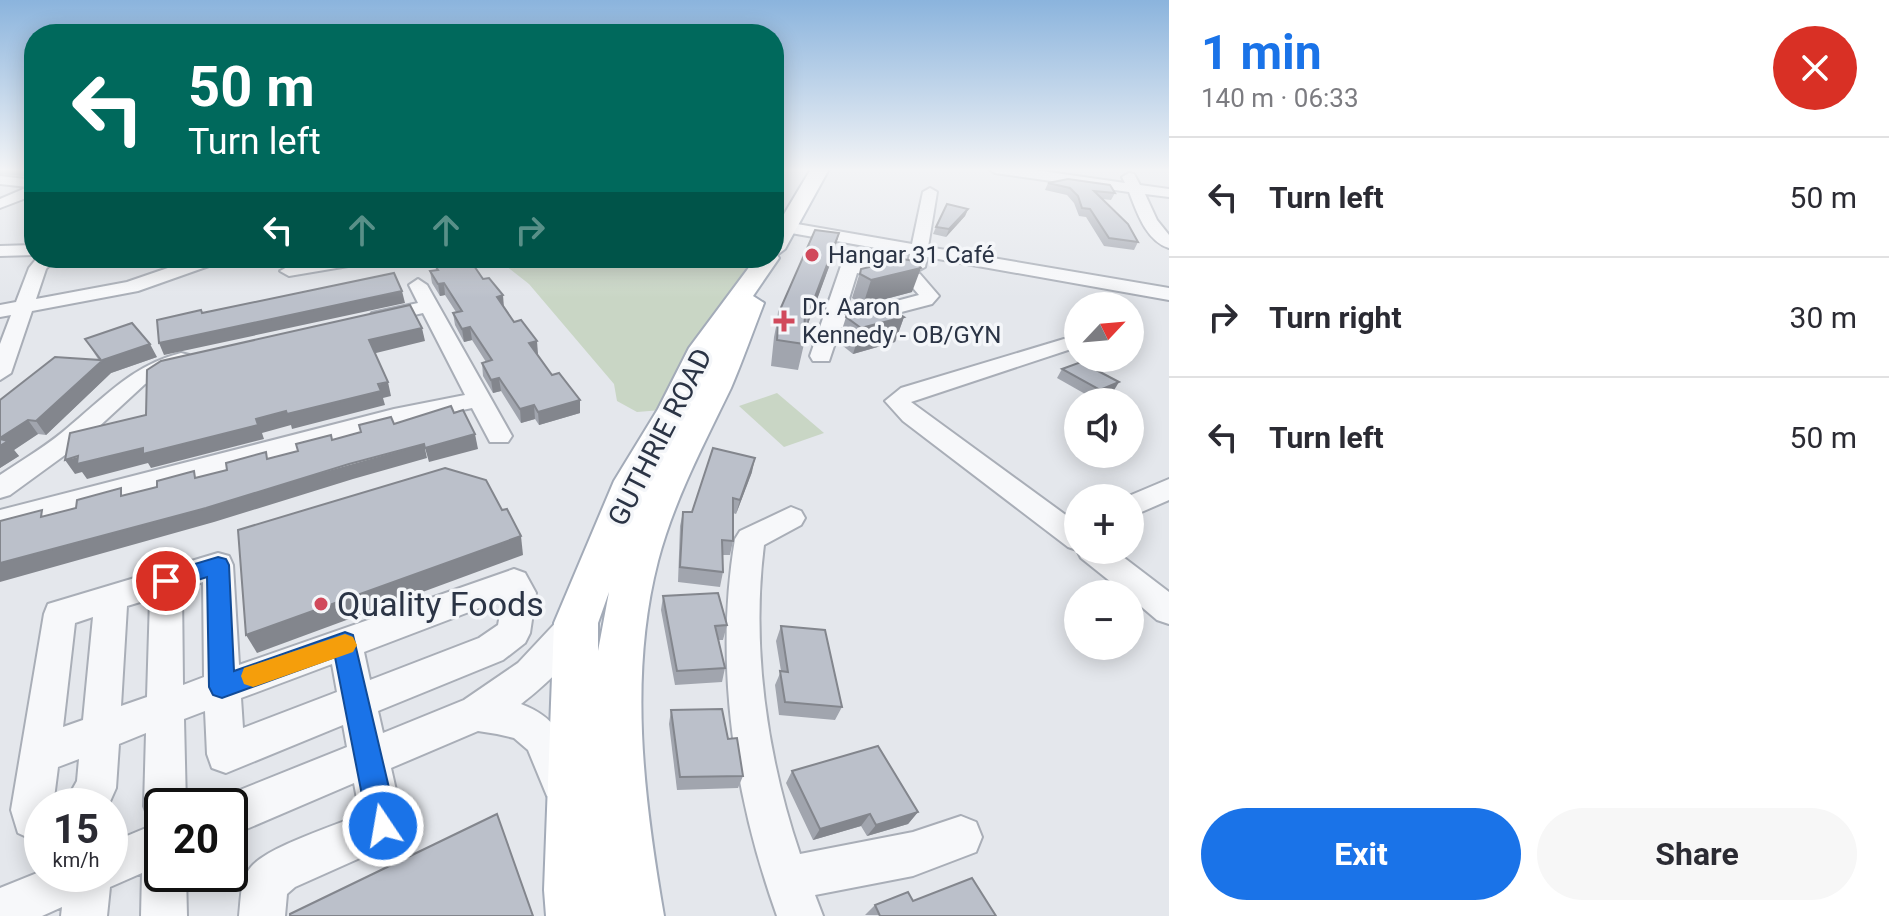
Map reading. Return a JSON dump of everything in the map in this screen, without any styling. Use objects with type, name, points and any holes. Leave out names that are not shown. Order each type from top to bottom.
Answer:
[{"type":"main road","name":"GUTHRIE ROAD","points":[[576,916],[573,815],[576,623],[632,481],[674,409],[703,348],[757,268]]},
{"type":"main road","name":"GUTHRIE ROAD","points":[[634,916],[624,850],[617,668],[637,561],[671,473],[727,364],[765,268]]},
{"type":"street","points":[[914,278],[927,212]]},
{"type":"street","points":[[1145,212],[1152,230],[1169,243]]},
{"type":"street","points":[[784,242],[920,250],[1169,294]]},
{"type":"street","points":[[0,251],[24,250]]},
{"type":"street","points":[[821,356],[850,266],[914,278],[929,292],[930,296],[925,300],[832,324]]},
{"type":"street","points":[[0,373],[38,268]]},
{"type":"street","points":[[0,311],[131,287],[185,268]]},
{"type":"street","points":[[289,271],[307,268]]},
{"type":"street","points":[[418,285],[499,436]]},
{"type":"street","points":[[363,321],[429,306]]},
{"type":"street","points":[[1064,345],[909,393],[897,401],[912,416],[1064,526]]},
{"type":"street","points":[[0,488],[80,431],[123,386],[152,369],[201,356]]},
{"type":"street","points":[[0,521],[394,417],[480,399]]},
{"type":"street","points":[[1144,501],[1169,489]]},
{"type":"street","points":[[791,518],[750,539],[742,603],[749,728],[792,898],[961,837]]},
{"type":"street","points":[[1112,564],[1169,610]]},
{"type":"street","points":[[35,788],[40,754],[60,614],[218,565],[222,687],[226,754],[491,649],[513,633],[520,593],[514,582],[222,687],[40,754]]},
{"type":"street","points":[[165,788],[166,581]]},
{"type":"street","points":[[96,788],[111,598]]},
{"type":"street","points":[[248,808],[477,713],[515,690],[546,663],[576,623]]},
{"type":"street","points":[[262,916],[265,884],[279,871],[383,826],[345,643]]},
{"type":"street","points":[[477,713],[523,721],[536,730],[549,748],[573,815]]},
{"type":"street","points":[[0,911],[45,892]]},
{"type":"street","points":[[84,916],[86,892]]},
{"type":"street","points":[[164,892],[164,916]]},
{"type":"green space","points":[[509,268],[762,268],[674,409],[637,412],[617,401],[614,384],[529,284]]},
{"type":"green space","points":[[777,393],[824,433],[784,447],[739,406]]},
{"type":"building","points":[[943,212],[965,212],[949,229],[936,227]]},
{"type":"building","points":[[1092,212],[1115,212],[1128,224],[1138,242],[1109,238]]},
{"type":"building","points":[[815,230],[839,233],[810,310],[805,310],[804,344],[777,340],[779,312]]},
{"type":"building","points":[[902,259],[915,261],[921,268],[871,280],[860,274],[861,269]]},
{"type":"building","points":[[437,268],[475,268],[483,279],[489,278],[503,295],[497,297],[514,322],[521,320],[537,341],[529,343],[552,375],[559,373],[580,400],[538,412],[534,405],[520,409],[499,378],[491,380],[482,363],[492,360],[470,327],[462,329],[453,313],[462,311],[444,283],[438,284],[430,271],[438,270]]},
{"type":"building","points":[[394,273],[402,291],[159,343],[157,320]]},
{"type":"building","points":[[410,305],[422,328],[369,340],[388,382],[378,384],[381,391],[287,414],[286,411],[256,419],[258,425],[143,454],[143,448],[77,464],[78,456],[65,460],[70,433],[146,415],[147,370],[161,361]]},
{"type":"building","points":[[885,305],[904,317],[861,328],[846,317],[847,314]]},
{"type":"building","points":[[132,323],[150,344],[103,360],[36,421],[28,420],[0,438],[0,400],[55,357],[101,360],[85,339]]},
{"type":"building","points":[[1067,372],[1100,372],[1119,382],[1096,388]]},
{"type":"building","points":[[451,406],[454,413],[463,410],[475,434],[349,464],[206,508],[0,563],[0,521],[42,510],[41,517],[76,508],[77,500],[121,488],[121,496],[157,487],[157,481],[194,471],[195,478],[227,470],[226,463],[266,452],[267,459],[298,451],[296,444],[331,435],[332,440],[361,432],[359,425],[391,417],[394,424]]},
{"type":"building","points":[[713,448],[755,458],[740,500],[733,498],[733,541],[722,540],[723,572],[680,567],[683,512],[692,512]]},
{"type":"building","name":"Quality Foods","points":[[445,468],[486,480],[502,510],[507,509],[521,536],[246,635],[238,530]]},
{"type":"building","points":[[718,593],[727,625],[715,626],[725,668],[677,671],[663,596]]},
{"type":"building","points":[[781,626],[825,630],[842,707],[785,702],[780,671],[788,672]]},
{"type":"building","points":[[722,709],[728,739],[737,738],[743,776],[680,777],[671,710]]},
{"type":"building","points":[[878,746],[918,812],[876,825],[870,814],[820,829],[792,771]]},
{"type":"building","points":[[497,814],[533,916],[290,916],[290,914]]},
{"type":"building","points":[[972,878],[996,916],[880,916],[875,905],[908,892],[913,901]]},
{"type":"slow traffic","points":[[253,676],[345,645]]},
{"type":"place","name":"Hangar 31 Café","points":[[812,255]]},
{"type":"place","name":"Dr. Aaron Kennedy - OB/GYN","points":[[784,321]]},
{"type":"place","name":"Quality Foods","points":[[321,604]]},
{"type":"route","points":[[166,581],[218,565],[222,687],[345,643],[383,826]]}]
